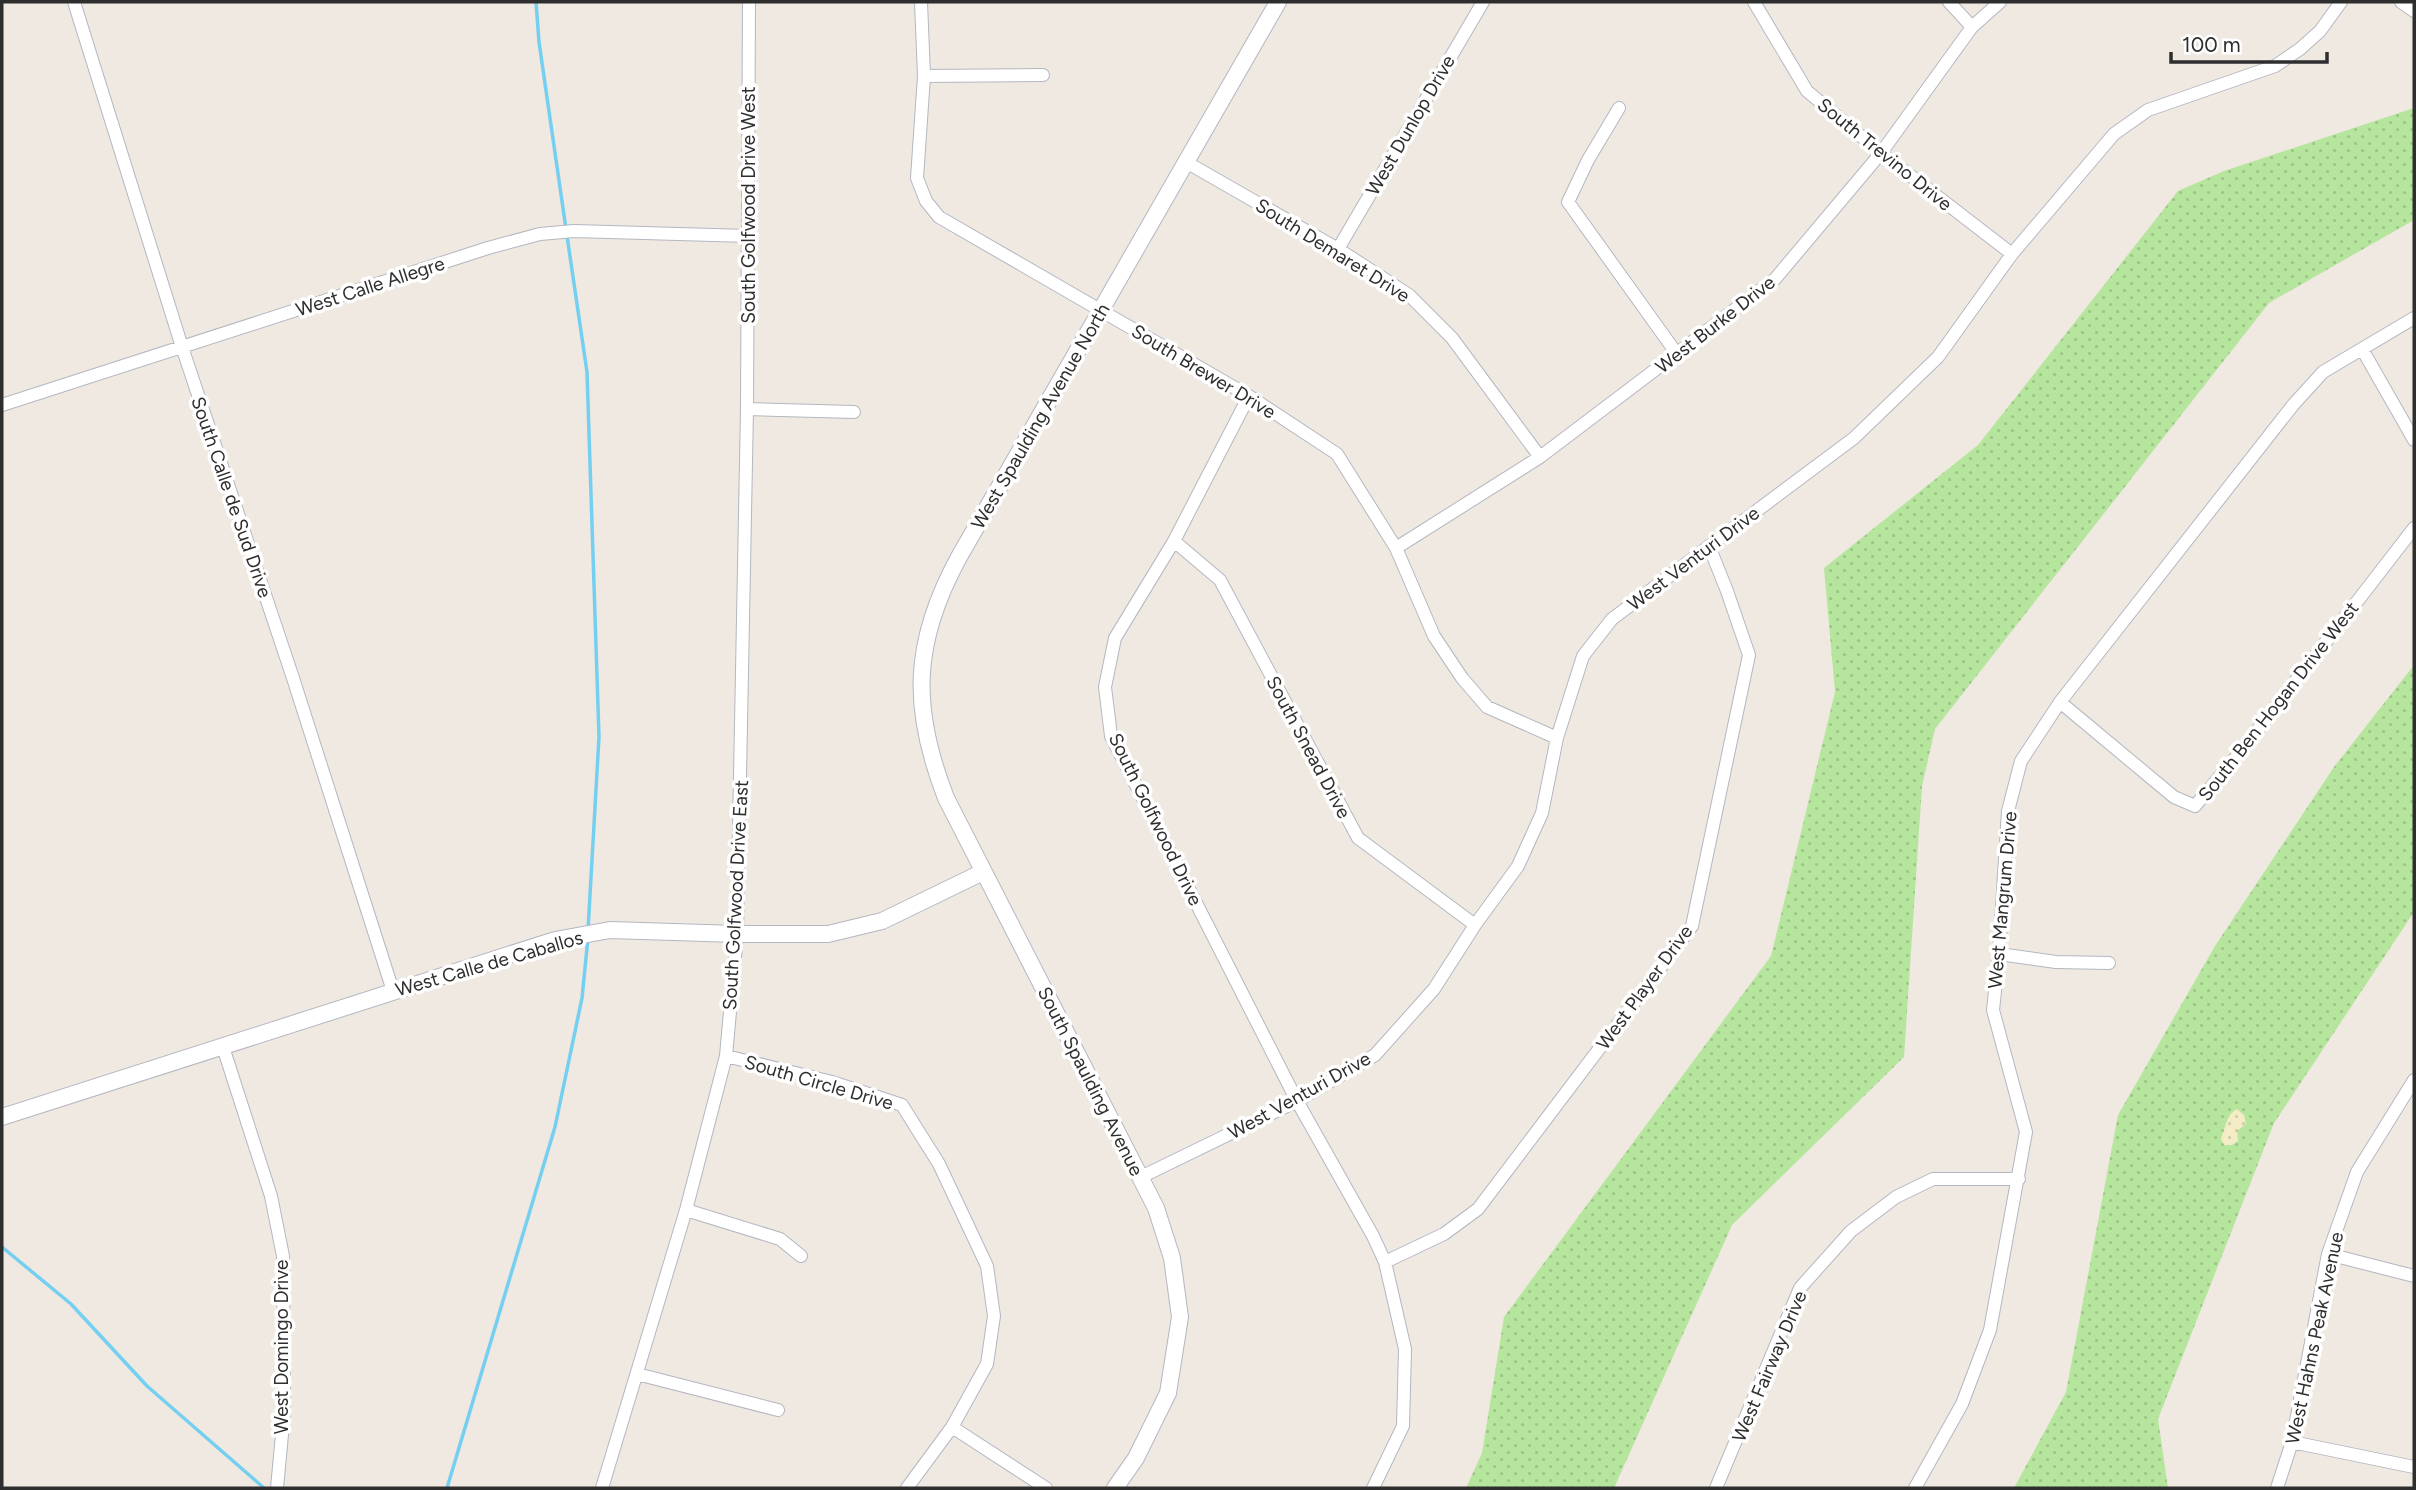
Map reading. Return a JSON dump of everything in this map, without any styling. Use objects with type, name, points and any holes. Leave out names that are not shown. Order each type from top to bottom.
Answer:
[{"type":"street","name":"South Calle de Sud Drive","points":[[74,2],[181,347],[293,678],[393,991]]},
{"type":"street","name":"South Golfwood Drive West","points":[[747,409],[749,2]]},
{"type":"street","name":"South Brewer Drive","points":[[921,2],[924,76],[917,178],[926,201],[939,217],[1249,396],[1337,454],[1396,548],[1434,636],[1462,678],[1487,707],[1557,738]]},
{"type":"street","name":"West Spaulding Avenue North","points":[[921,679],[930,623],[950,573],[1278,2]]},
{"type":"street","name":"West Dunlop Drive","points":[[1338,249],[1483,2]]},
{"type":"street","name":"South Trevino Drive","points":[[1754,2],[1807,91],[1881,153],[2012,254]]},
{"type":"street","points":[[1949,2],[1972,27]]},
{"type":"street","name":"West Burke Drive","points":[[1396,548],[1540,457],[1776,279],[1881,153],[1972,27],[2000,2]]},
{"type":"street","name":"West Venturi Drive","points":[[1140,1177],[1297,1101],[1375,1055],[1434,989],[1475,925],[1518,866],[1542,813],[1557,738],[1583,656],[1612,619],[1854,438],[1938,357],[2012,254],[2114,134],[2148,110],[2275,66],[2310,40],[2341,2]]},
{"type":"street","points":[[2401,2],[2414,11]]},
{"type":"street","points":[[924,76],[1043,75]]},
{"type":"street","points":[[1619,108],[1588,160],[1568,202],[1677,354]]},
{"type":"street","name":"South Demaret Drive","points":[[1185,163],[1338,249],[1409,295],[1452,338],[1540,457]]},
{"type":"street","name":"West Calle Allegre","points":[[2,405],[488,248],[540,234],[574,231],[748,236]]},
{"type":"street","name":"West Mangrum Drive","points":[[1915,1488],[1962,1404],[1990,1330],[2026,1132],[1993,1010],[2008,811],[2021,761],[2060,702],[2293,405],[2323,372],[2414,318]]},
{"type":"street","points":[[2362,349],[2414,440]]},
{"type":"street","name":"South Golfwood Drive","points":[[1249,396],[1174,541],[1115,638],[1105,687],[1111,736],[1297,1101],[1385,1262],[1405,1349],[1403,1426],[1373,1488]]},
{"type":"street","points":[[747,409],[854,412]]},
{"type":"street","name":"South Golfwood Drive East","points":[[602,1488],[686,1210],[726,1056],[737,934],[747,409]]},
{"type":"street","name":"South Ben Hogan Drive West","points":[[2060,702],[2174,797],[2194,806],[2243,748],[2414,528]]},
{"type":"street","name":"South Snead Drive","points":[[1174,541],[1220,580],[1358,838],[1475,925]]},
{"type":"street","name":"West Player Drive","points":[[1385,1262],[1444,1234],[1478,1209],[1692,926],[1749,656],[1709,547]]},
{"type":"street","name":"South Spaulding Avenue","points":[[921,679],[924,727],[936,773],[951,809],[1156,1208],[1172,1258],[1180,1317],[1168,1393],[1136,1458],[1115,1488]]},
{"type":"street","name":"West Calle de Caballos","points":[[2,1118],[555,940],[610,930],[828,934],[882,921],[983,872]]},
{"type":"street","points":[[1999,954],[2056,962],[2109,962]]},
{"type":"street","name":"West Domingo Drive","points":[[223,1047],[271,1196],[283,1256],[284,1413],[277,1488]]},
{"type":"street","name":"South Circle Drive","points":[[726,1056],[832,1082],[902,1105],[939,1164],[987,1266],[994,1316],[987,1364],[952,1427],[907,1488]]},
{"type":"street","name":"West Hahns Peak Avenue","points":[[2277,1488],[2292,1441],[2328,1254],[2357,1172],[2412,1087]]},
{"type":"street","name":"West Fairway Drive","points":[[1716,1488],[1800,1288],[1851,1231],[1896,1197],[1933,1179],[2019,1179]]},
{"type":"street","points":[[686,1210],[780,1240],[801,1256]]},
{"type":"street","points":[[2328,1254],[2414,1276]]},
{"type":"street","points":[[637,1374],[778,1410]]},
{"type":"street","points":[[952,1427],[1046,1488]]},
{"type":"street","points":[[2292,1441],[2414,1467]]},
{"type":"green space","points":[[2414,108],[2414,220],[2269,303],[1935,729],[1922,786],[1904,1057],[1732,1225],[1614,1488],[1466,1488],[1482,1453],[1504,1317],[1771,956],[1835,692],[1824,568],[1978,445],[2178,191],[2224,171]]},
{"type":"green space","points":[[2414,665],[2414,912],[2274,1123],[2158,1419],[2168,1488],[2014,1488],[2066,1392],[2118,1115],[2215,946],[2334,767]]},
{"type":"sand","points":[[2237,1109],[2244,1115],[2246,1124],[2237,1131],[2238,1141],[2232,1145],[2224,1145],[2221,1139],[2227,1122]]},
{"type":"waterway","points":[[536,2],[539,42],[566,229]]},
{"type":"waterway","points":[[567,236],[587,372],[599,737],[588,930]]},
{"type":"waterway","points":[[447,1488],[555,1127],[582,998],[588,938]]},
{"type":"waterway","points":[[2,1247],[71,1304],[147,1386],[264,1488]]}]
